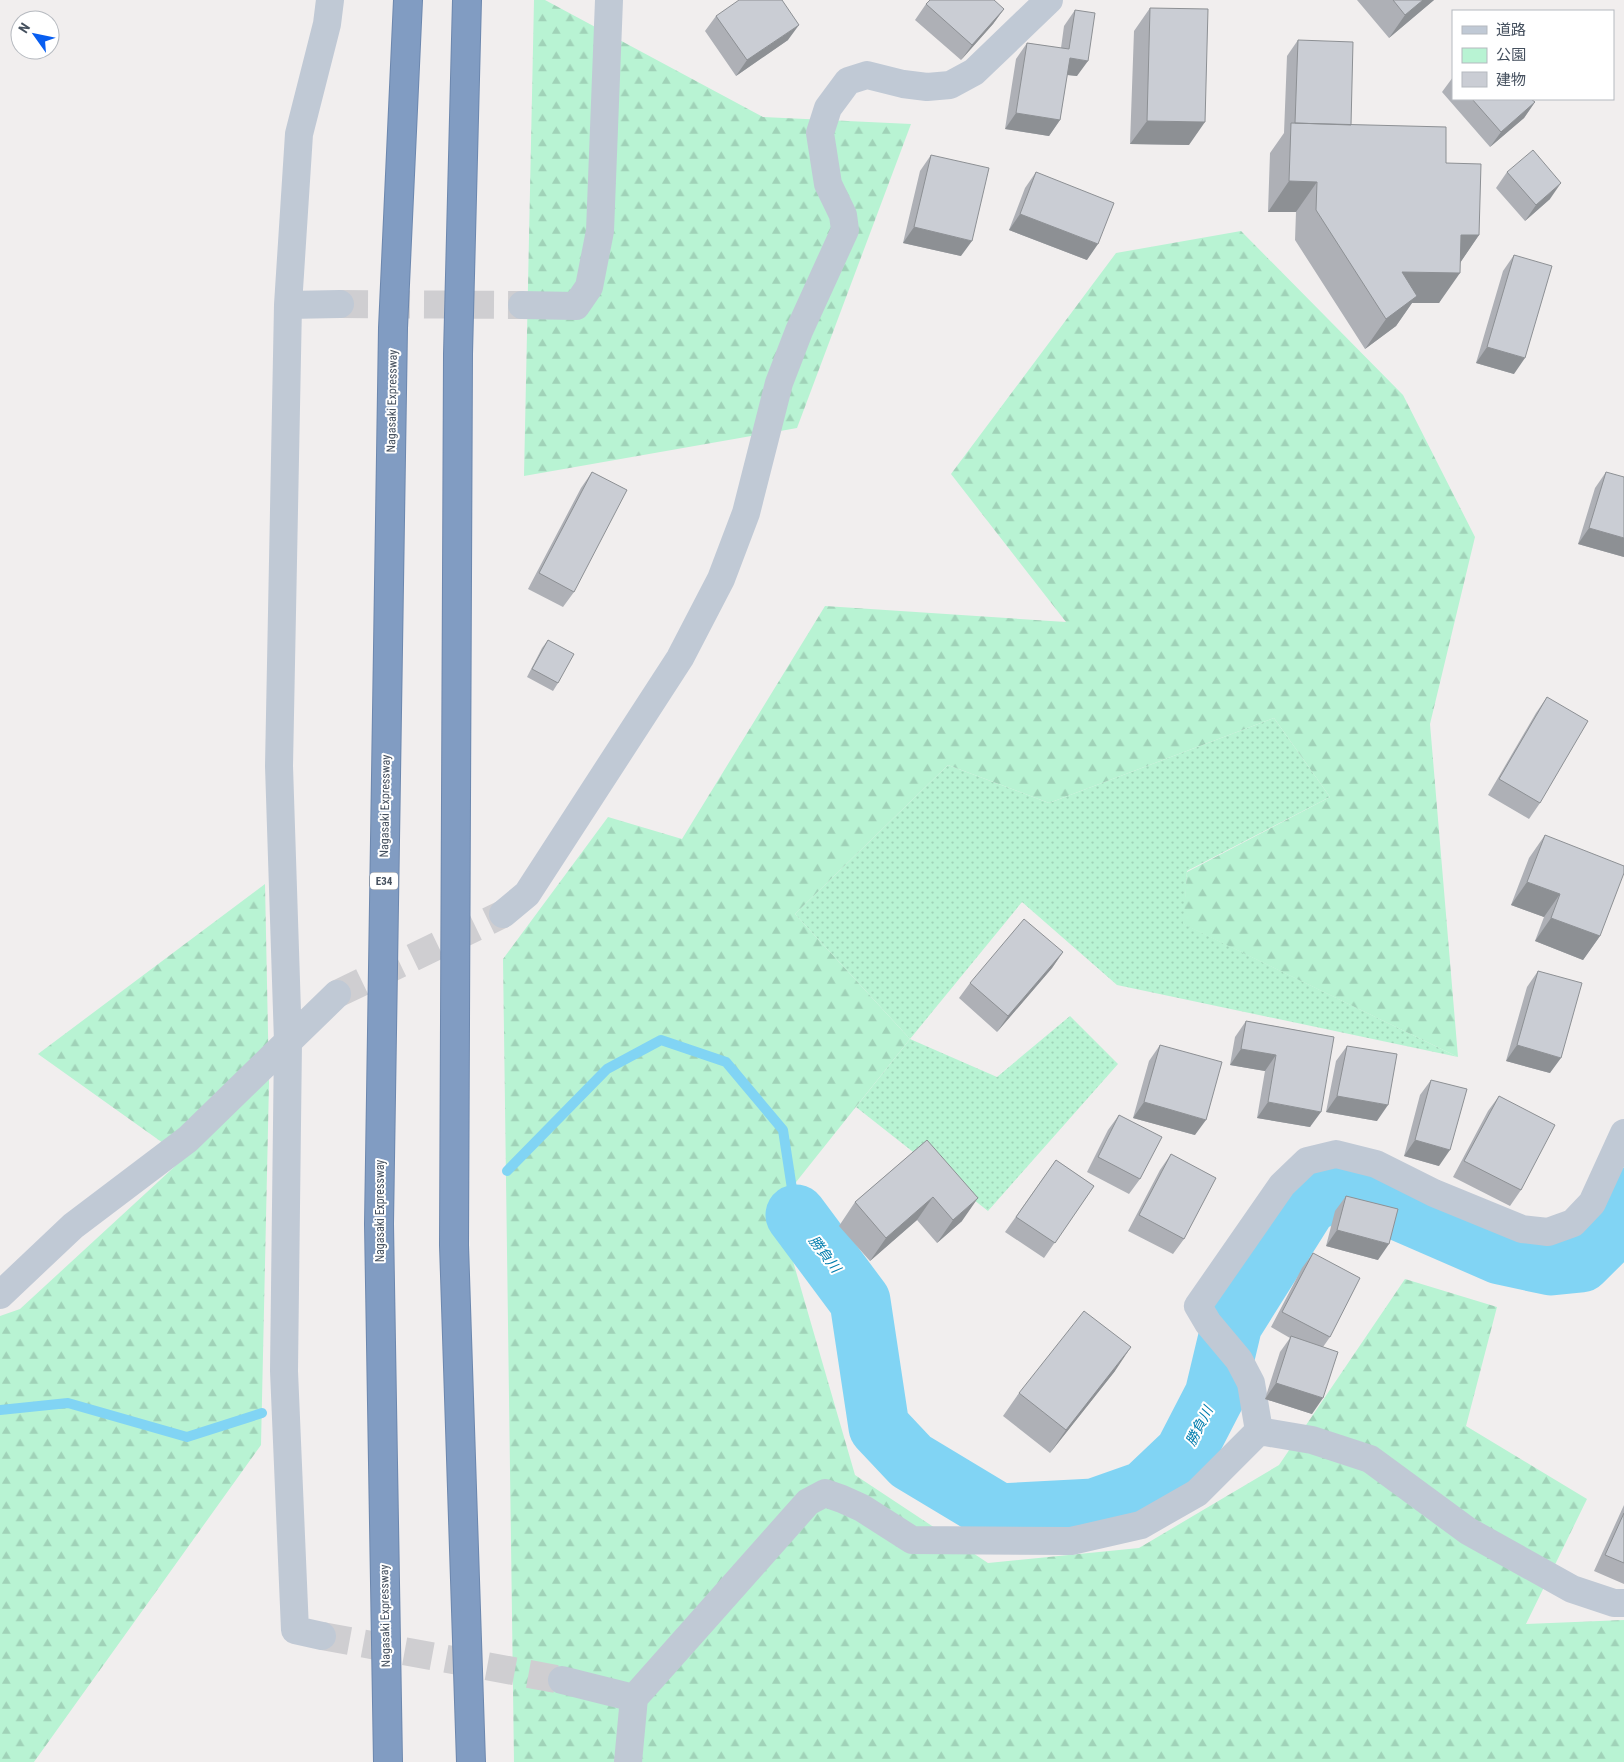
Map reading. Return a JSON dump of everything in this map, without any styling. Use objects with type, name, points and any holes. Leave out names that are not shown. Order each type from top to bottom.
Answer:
[{"type":"highway","name":"Nagasaki Expressway","points":[[388,1762],[379,1224],[393,328],[408,0]]},
{"type":"highway","points":[[467,0],[458,354],[454,1245],[471,1762]]},
{"type":"street","points":[[322,1636],[295,1630],[284,1371],[288,1042],[279,766],[288,305],[299,134],[327,24],[330,0]]},
{"type":"street","points":[[522,305],[576,306],[589,287],[600,231],[609,0]]},
{"type":"street","points":[[503,914],[527,894],[680,658],[721,579],[746,513],[780,383],[799,331],[845,230],[843,215],[828,184],[822,156],[820,133],[828,108],[848,81],[867,75],[903,84],[927,87],[950,85],[974,72],[1049,0]]},
{"type":"street","points":[[288,305],[340,304]]},
{"type":"street","points":[[0,1295],[72,1226],[188,1139],[337,994]]},
{"type":"street","points":[[1258,1431],[1251,1383],[1239,1360],[1208,1323],[1198,1306],[1282,1186],[1307,1161],[1336,1154],[1376,1164],[1434,1193],[1522,1229],[1548,1232],[1573,1223],[1592,1202],[1624,1133]]},
{"type":"street","points":[[1258,1431],[1312,1440],[1370,1459],[1468,1530],[1572,1589],[1614,1603],[1624,1603]]},
{"type":"street","points":[[628,1762],[634,1698],[808,1502],[824,1493],[862,1508],[912,1540],[1070,1541],[1140,1525],[1188,1497],[1196,1492],[1258,1431]]},
{"type":"street","points":[[562,1680],[634,1698]]},
{"type":"green space","points":[[534,0],[545,0],[763,117],[911,124],[797,428],[524,476]]},
{"type":"green space","points":[[1241,231],[1403,395],[1475,537],[1430,724],[1458,1057],[1183,924],[1187,872],[1330,797],[1274,718],[1049,803],[948,765],[795,914],[910,1039],[777,1206],[855,1475],[988,1563],[1139,1548],[1279,1465],[1405,1279],[1497,1307],[1466,1426],[1587,1499],[1526,1624],[1624,1620],[1624,1762],[514,1762],[503,959],[608,817],[682,839],[825,606],[1066,622],[951,474],[1116,253]]},
{"type":"green space","points":[[1274,718],[1330,797],[1187,871],[1184,924],[1458,1057],[1117,985],[1022,902],[910,1039],[795,914],[948,765],[1049,803]]},
{"type":"green space","points":[[265,884],[269,1083],[261,1445],[34,1762],[0,1762],[0,1316],[20,1309],[184,1158],[38,1054]]},
{"type":"green space","points":[[1070,1016],[1118,1064],[988,1211],[856,1107],[910,1039],[997,1077]]},
{"type":"building","points":[[739,0],[782,0],[799,25],[747,60],[716,16]]},
{"type":"building","points":[[930,0],[994,0],[1004,9],[972,45],[926,4]]},
{"type":"building","points":[[1393,0],[1423,0],[1405,15]]},
{"type":"building","points":[[1150,8],[1208,9],[1205,122],[1147,121]]},
{"type":"building","points":[[1075,10],[1095,13],[1088,61],[1070,58],[1060,120],[1016,113],[1027,43],[1069,49]]},
{"type":"building","points":[[1298,40],[1353,42],[1351,125],[1295,123]]},
{"type":"building","points":[[1473,100],[1532,100],[1535,102],[1501,132]]},
{"type":"building","points":[[1291,123],[1446,127],[1446,163],[1481,164],[1479,235],[1461,235],[1460,273],[1402,272],[1417,296],[1386,319],[1316,210],[1317,182],[1289,181]]},
{"type":"building","points":[[1533,150],[1561,183],[1536,205],[1507,172]]},
{"type":"building","points":[[931,155],[989,168],[972,241],[914,227]]},
{"type":"building","points":[[1036,172],[1114,203],[1098,244],[1020,214]]},
{"type":"building","points":[[1514,255],[1552,266],[1525,358],[1487,347]]},
{"type":"building","points":[[592,472],[627,490],[574,592],[539,573]]},
{"type":"building","points":[[1606,472],[1624,477],[1624,538],[1589,528]]},
{"type":"building","points":[[548,640],[574,654],[558,683],[532,669]]},
{"type":"building","points":[[1547,697],[1588,721],[1540,803],[1499,779]]},
{"type":"building","points":[[1545,835],[1624,866],[1624,873],[1600,936],[1551,918],[1560,894],[1527,882]]},
{"type":"building","points":[[1024,919],[1063,952],[1008,1016],[970,983]]},
{"type":"building","points":[[1538,971],[1582,983],[1561,1058],[1517,1045]]},
{"type":"building","points":[[1246,1021],[1334,1037],[1321,1112],[1268,1102],[1276,1055],[1241,1049]]},
{"type":"building","points":[[1160,1045],[1222,1062],[1206,1120],[1144,1102]]},
{"type":"building","points":[[1347,1046],[1397,1054],[1388,1105],[1337,1096]]},
{"type":"building","points":[[1431,1080],[1467,1089],[1450,1150],[1415,1140]]},
{"type":"building","points":[[1499,1096],[1555,1125],[1521,1190],[1464,1161]]},
{"type":"building","points":[[1119,1115],[1162,1137],[1140,1179],[1098,1157]]},
{"type":"building","points":[[927,1140],[978,1198],[953,1220],[933,1197],[886,1238],[855,1202]]},
{"type":"building","points":[[1171,1154],[1216,1178],[1184,1239],[1139,1215]]},
{"type":"building","points":[[1056,1160],[1094,1186],[1055,1243],[1016,1217]]},
{"type":"building","points":[[1346,1196],[1398,1209],[1389,1244],[1337,1230]]},
{"type":"building","points":[[1313,1253],[1360,1278],[1330,1337],[1282,1312]]},
{"type":"building","points":[[1084,1311],[1131,1347],[1066,1430],[1019,1393]]},
{"type":"building","points":[[1291,1336],[1338,1352],[1323,1398],[1276,1383]]},
{"type":"building","points":[[1624,1513],[1624,1563],[1605,1555]]},
{"type":"waterway","points":[[507,1171],[607,1069],[661,1040],[726,1062],[783,1130],[796,1215]]},
{"type":"waterway","name":"勝負川","points":[[796,1215],[860,1301],[879,1427],[911,1461],[999,1514],[1094,1509],[1145,1491],[1185,1453],[1215,1395],[1232,1324],[1308,1203],[1337,1190],[1385,1204],[1500,1254],[1551,1265],[1581,1262],[1605,1238],[1624,1198]]},
{"type":"waterway","points":[[0,1410],[68,1403],[187,1437],[262,1413]]},
{"type":"tunnel","points":[[340,304],[522,305]]},
{"type":"tunnel","points":[[337,994],[503,914]]},
{"type":"tunnel","points":[[322,1636],[562,1680]]}]
